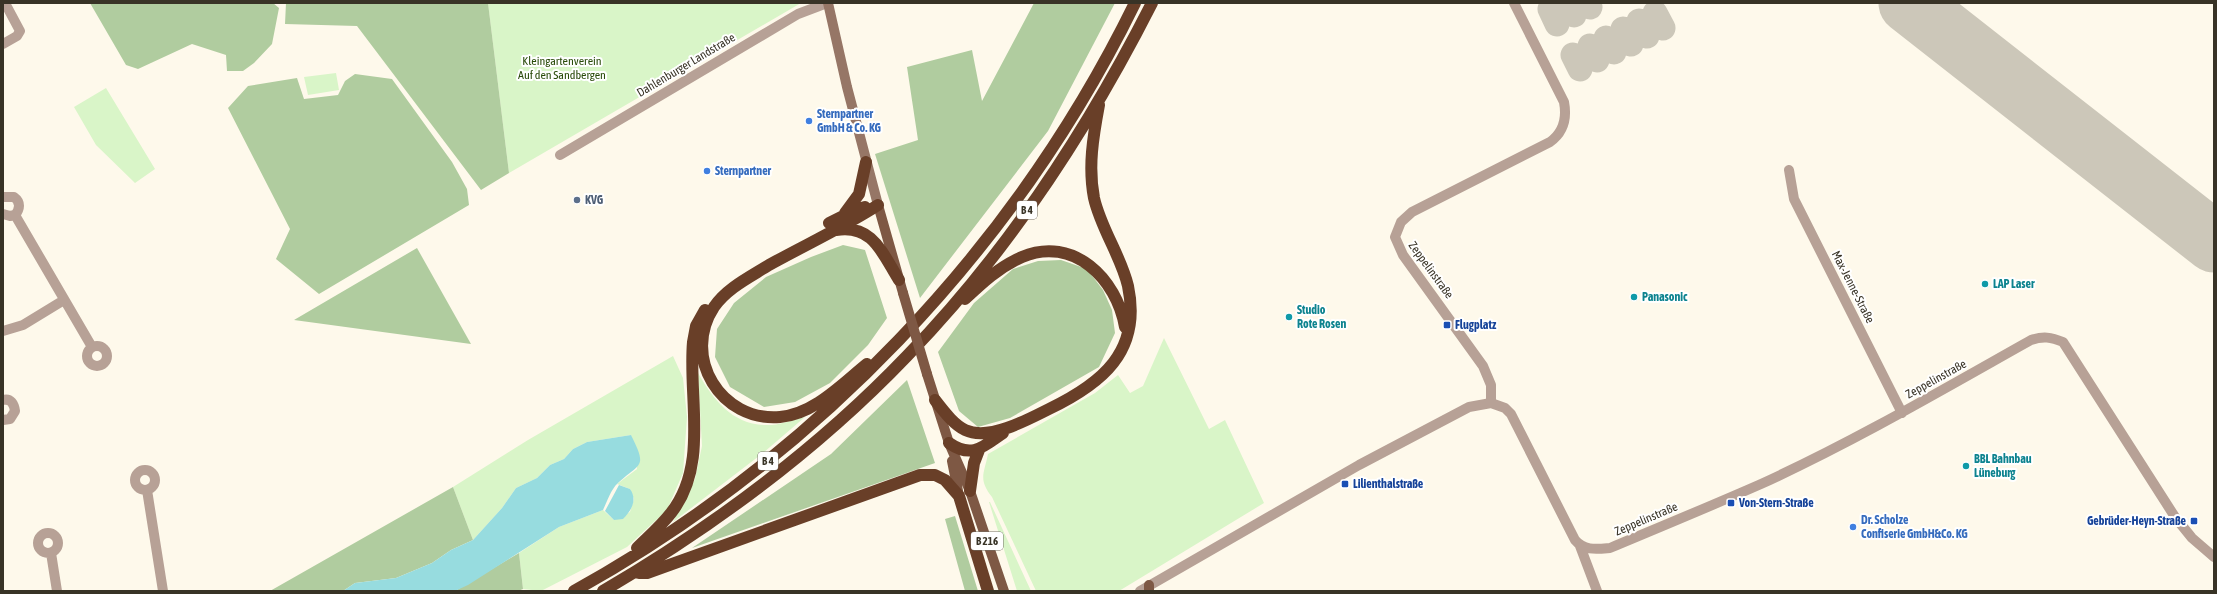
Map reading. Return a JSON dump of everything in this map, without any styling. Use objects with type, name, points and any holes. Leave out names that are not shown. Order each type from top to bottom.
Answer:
[{"type":"highway","name":"B 4","points":[[574,591],[624,562],[694,517],[774,456],[851,390],[898,342],[987,237],[1017,198],[1090,88],[1136,3]]},
{"type":"highway","name":"B 4","points":[[603,591],[702,529],[784,468],[900,363],[945,314],[1029,207],[1100,99],[1152,3]]},
{"type":"highway","points":[[935,400],[952,421],[963,431],[971,434],[992,434],[1014,426],[1076,396],[1100,379],[1112,364],[1127,334],[1130,319],[1128,286],[1100,220],[1091,179],[1092,144],[1100,99]]},
{"type":"highway","points":[[845,214],[859,194],[865,158]]},
{"type":"highway","points":[[878,206],[829,232],[739,284],[724,295],[714,307],[702,342],[706,369],[712,383],[723,397],[750,413],[764,417],[780,417],[795,414],[820,402],[888,348],[898,342]]},
{"type":"highway","points":[[624,562],[672,512],[689,476],[694,446],[693,342],[696,326],[706,308],[721,290],[736,279],[845,214],[855,210],[878,206]]},
{"type":"highway","points":[[829,232],[853,229],[870,236],[899,280]]},
{"type":"highway","points":[[945,314],[956,308],[983,282],[1010,263],[1037,253],[1051,252],[1078,258],[1091,265],[1101,275],[1118,301],[1127,334]]},
{"type":"highway","points":[[949,443],[965,452],[979,450],[1014,426]]},
{"type":"highway","points":[[632,574],[647,573],[920,475],[935,476],[945,480],[965,494],[979,450]]},
{"type":"highway","name":"B 216","points":[[965,494],[988,591]]},
{"type":"main road","name":"Dahlenburger Landstraße","points":[[828,3],[865,158]]},
{"type":"main road","name":"B 216","points":[[865,158],[899,280],[965,494],[1004,591]]},
{"type":"street","points":[[3,44],[17,36],[20,32],[5,3]]},
{"type":"street","name":"Dahlenburger Landstraße","points":[[560,156],[785,22],[828,3]]},
{"type":"street","name":"Zeppelinstraße","points":[[1491,403],[1491,385],[1483,366],[1403,255],[1395,237],[1401,222],[1412,212],[1550,142],[1561,132],[1565,116],[1564,102],[1514,3]]},
{"type":"street","name":"Max-Jenne-Straße","points":[[1789,170],[1794,199],[1902,413]]},
{"type":"street","points":[[3,197],[10,196],[19,201],[18,211],[15,214],[10,216],[3,214]]},
{"type":"street","points":[[15,214],[92,348]]},
{"type":"street","points":[[3,331],[23,326],[64,300]]},
{"type":"street","name":"Zeppelinstraße","points":[[1580,546],[1594,549],[1610,548],[1761,484],[1902,413],[2031,340],[2042,337],[2053,338],[2063,342],[2162,499],[2192,538],[2214,557]]},
{"type":"street","points":[[3,400],[11,401],[15,405],[16,411],[10,419],[3,420]]},
{"type":"street","points":[[1140,591],[1149,588],[1252,525],[1413,436],[1469,407],[1491,403],[1505,408],[1517,423],[1580,546],[1597,591]]},
{"type":"street","points":[[147,490],[163,591]]},
{"type":"street","points":[[51,553],[57,591]]},
{"type":"green space","points":[[90,3],[273,3],[279,8],[272,44],[254,63],[243,71],[227,71],[226,55],[192,44],[138,69],[126,65]]},
{"type":"green space","points":[[286,3],[488,3],[509,173],[481,190],[357,26],[285,24]]},
{"type":"green space","name":"Kleingartenverein Auf den Sandbergen","points":[[488,3],[801,3],[509,173]]},
{"type":"green space","points":[[1034,3],[1115,3],[1048,131],[920,298],[875,154],[918,140],[907,67],[972,50],[982,101]]},
{"type":"green space","points":[[336,73],[339,90],[308,95],[304,77]]},
{"type":"green space","points":[[355,74],[392,79],[452,162],[467,189],[469,205],[319,294],[276,259],[290,229],[228,108],[248,86],[297,78],[304,99],[338,95],[345,81]]},
{"type":"green space","points":[[106,88],[155,169],[135,183],[96,145],[74,107]]},
{"type":"green space","points":[[843,245],[865,250],[887,318],[868,345],[830,383],[795,402],[764,407],[730,387],[715,357],[717,329],[734,303],[766,277]]},
{"type":"green space","points":[[417,248],[471,344],[294,320]]},
{"type":"green space","points":[[1061,260],[1087,269],[1103,290],[1112,310],[1115,333],[1099,367],[1010,418],[978,427],[959,411],[938,352],[974,303],[1013,269],[1038,261]]},
{"type":"green space","points":[[1164,338],[1209,429],[1225,420],[1264,503],[1119,591],[1036,591],[992,497],[985,486],[983,476],[988,454],[1095,393],[1118,375],[1130,393],[1143,386]]},
{"type":"green space","points":[[673,356],[683,378],[687,417],[683,473],[667,510],[627,547],[541,591],[523,589],[519,553],[559,527],[603,510],[614,520],[630,512],[634,499],[630,489],[617,484],[637,469],[631,435],[587,442],[573,449],[564,459],[550,465],[537,478],[516,488],[502,508],[473,540],[453,487],[528,440]]},
{"type":"green space","points":[[698,373],[711,394],[727,411],[747,422],[759,425],[772,425],[805,417],[763,453],[673,522],[695,479],[702,446]]},
{"type":"green space","points":[[907,380],[935,463],[692,548],[831,454]]},
{"type":"green space","points":[[453,487],[473,540],[451,550],[432,563],[396,578],[355,583],[343,591],[270,591]]},
{"type":"green space","points":[[990,502],[1031,591],[1017,591]]},
{"type":"green space","points":[[955,516],[978,591],[965,591],[945,519]]},
{"type":"green space","points":[[519,553],[523,589],[518,591],[455,591]]},
{"type":"water","points":[[631,435],[639,454],[639,464],[611,492],[603,510],[559,527],[468,585],[455,591],[343,591],[355,583],[396,578],[432,563],[451,550],[473,540],[502,508],[516,488],[537,478],[550,465],[564,459],[573,449],[587,442]]},
{"type":"water","points":[[619,485],[630,489],[633,501],[631,509],[623,519],[614,520],[605,511]]},
{"type":"taxiway","points":[[1567,3],[1574,15]]},
{"type":"taxiway","points":[[1589,3],[1590,7]]},
{"type":"taxiway","points":[[1550,9],[1557,24]]},
{"type":"taxiway","points":[[1655,13],[1663,28]]},
{"type":"taxiway","points":[[1639,21],[1647,36]]},
{"type":"taxiway","points":[[1623,29],[1631,44]]},
{"type":"taxiway","points":[[1606,38],[1614,52]]},
{"type":"taxiway","points":[[1590,46],[1597,60]]},
{"type":"taxiway","points":[[1573,55],[1580,69]]},
{"type":"runway","points":[[1909,3],[2214,242]]},
{"type":"place","name":"Sternpartner GmbH & Co. KG","points":[[809,121]]},
{"type":"place","name":"Sternpartner","points":[[707,171]]},
{"type":"place","name":"KVG","points":[[577,200]]},
{"type":"place","name":"LAP Laser","points":[[1985,284]]},
{"type":"place","name":"Panasonic","points":[[1634,297]]},
{"type":"place","name":"Studio Rote Rosen","points":[[1289,317]]},
{"type":"place","name":"Flugplatz","points":[[1447,325]]},
{"type":"place","name":"BBL Bahnbau Lüneburg","points":[[1966,466]]},
{"type":"place","name":"Lilienthalstraße","points":[[1345,484]]},
{"type":"place","name":"Von-Stern-Straße","points":[[1731,503]]},
{"type":"place","name":"Gebrüder-Heyn-Straße","points":[[2194,521]]},
{"type":"place","name":"Dr. Scholze Confiserie GmbH&Co. KG","points":[[1853,527]]}]
